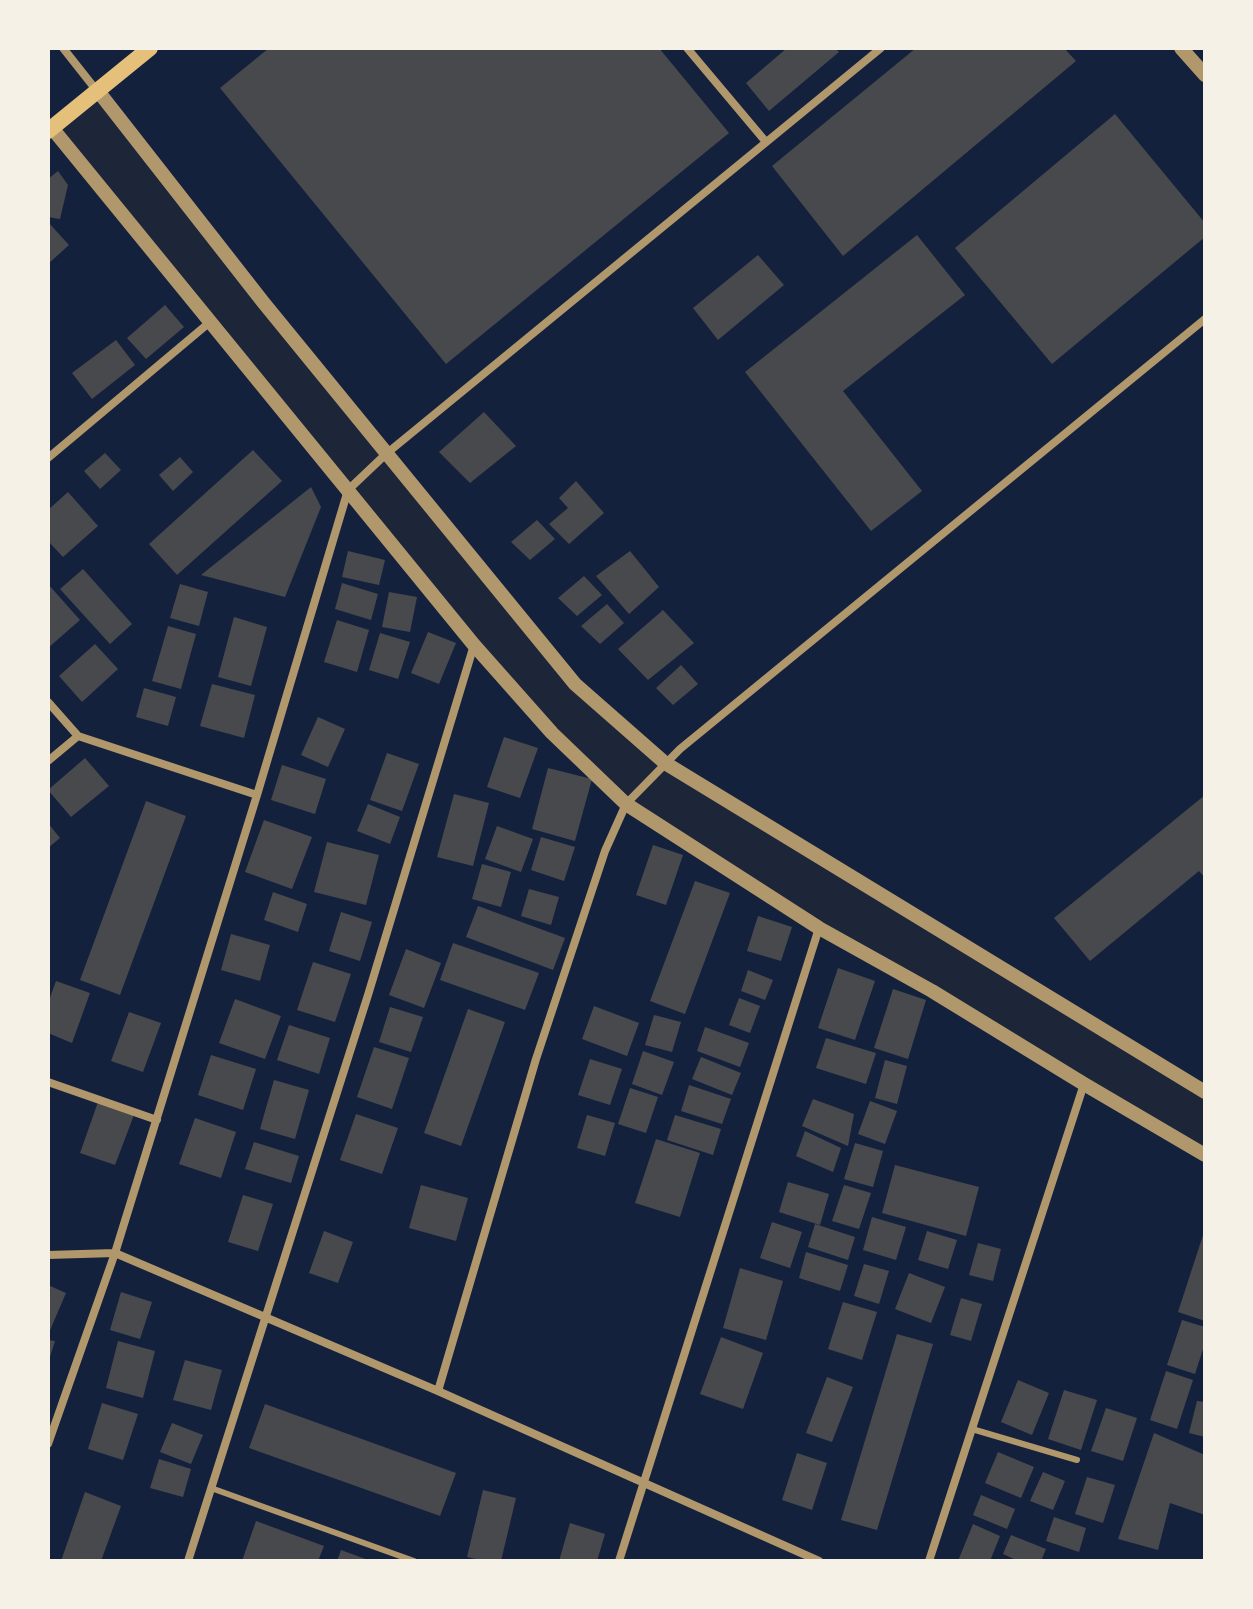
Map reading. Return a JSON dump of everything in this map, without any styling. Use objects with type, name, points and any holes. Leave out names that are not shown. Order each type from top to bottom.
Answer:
[{"type":"main road","points":[[50,129],[150,48]]},
{"type":"street","points":[[63,48],[386,454],[575,684],[665,763],[1205,1092]]},
{"type":"street","points":[[687,48],[766,142]]},
{"type":"street","points":[[48,1444],[115,1253],[157,1120],[348,490],[386,454],[881,48]]},
{"type":"street","points":[[1181,48],[1205,75]]},
{"type":"street","points":[[50,129],[474,645],[552,733],[626,804],[819,928],[932,991],[1205,1155]]},
{"type":"street","points":[[438,1391],[536,1059],[605,851],[626,804],[665,763],[1205,319]]},
{"type":"street","points":[[48,458],[210,322]]},
{"type":"street","points":[[188,1561],[368,995],[474,645]]},
{"type":"street","points":[[48,702],[78,736],[257,795]]},
{"type":"street","points":[[48,761],[78,736]]},
{"type":"street","points":[[619,1561],[819,928]]},
{"type":"street","points":[[48,1082],[157,1120]]},
{"type":"street","points":[[929,1561],[1084,1084]]},
{"type":"street","points":[[48,1255],[115,1253],[644,1481],[819,1561]]},
{"type":"lane","points":[[972,1429],[1077,1460]]},
{"type":"lane","points":[[211,1488],[414,1561]]},
{"type":"shaded area","points":[[98,91],[575,684],[665,763],[1205,1092],[1205,1153],[626,804],[552,733],[52,128]]},
{"type":"building","points":[[269,48],[659,48],[729,133],[446,364],[220,88]]},
{"type":"building","points":[[787,48],[835,48],[839,52],[769,111],[746,83]]},
{"type":"building","points":[[916,48],[1064,48],[1076,61],[843,256],[772,166]]},
{"type":"building","points":[[1115,114],[1205,223],[1205,237],[1052,364],[955,248]]},
{"type":"building","points":[[58,171],[68,185],[60,219],[48,217],[48,179]]},
{"type":"building","points":[[48,222],[69,245],[48,264]]},
{"type":"building","points":[[917,235],[965,295],[843,391],[922,491],[871,531],[745,372]]},
{"type":"building","points":[[758,255],[784,285],[718,340],[693,308]]},
{"type":"building","points":[[165,305],[184,327],[146,359],[127,338]]},
{"type":"building","points":[[116,340],[135,365],[92,399],[72,373]]},
{"type":"building","points":[[484,412],[516,446],[470,483],[439,452]]},
{"type":"building","points":[[253,450],[282,481],[177,575],[149,544]]},
{"type":"building","points":[[105,453],[121,470],[100,489],[84,471]]},
{"type":"building","points":[[180,457],[193,472],[173,491],[159,475]]},
{"type":"building","points":[[576,481],[604,513],[569,544],[549,524],[568,508],[559,498]]},
{"type":"building","points":[[311,487],[321,507],[285,597],[201,575]]},
{"type":"building","points":[[68,492],[98,526],[63,557],[48,541],[48,510]]},
{"type":"building","points":[[537,520],[555,539],[530,560],[511,542]]},
{"type":"building","points":[[348,551],[385,560],[379,585],[342,577]]},
{"type":"building","points":[[630,551],[659,587],[629,614],[596,576]]},
{"type":"building","points":[[83,569],[132,624],[110,644],[60,589]]},
{"type":"building","points":[[584,576],[602,595],[577,616],[558,598]]},
{"type":"building","points":[[342,583],[378,594],[371,620],[335,609]]},
{"type":"building","points":[[48,584],[80,620],[48,648]]},
{"type":"building","points":[[180,584],[208,592],[199,626],[170,618]]},
{"type":"building","points":[[389,592],[417,597],[410,632],[382,627]]},
{"type":"building","points":[[607,604],[624,623],[600,644],[581,626]]},
{"type":"building","points":[[663,610],[694,643],[648,680],[618,649]]},
{"type":"building","points":[[234,617],[267,627],[251,686],[218,677]]},
{"type":"building","points":[[337,620],[369,630],[357,672],[324,662]]},
{"type":"building","points":[[168,626],[196,634],[181,689],[152,681]]},
{"type":"building","points":[[428,632],[456,643],[439,684],[411,673]]},
{"type":"building","points":[[380,633],[410,642],[398,679],[369,670]]},
{"type":"building","points":[[95,644],[118,669],[82,702],[59,676]]},
{"type":"building","points":[[681,665],[698,684],[673,705],[656,688]]},
{"type":"building","points":[[212,684],[255,695],[244,738],[200,726]]},
{"type":"building","points":[[144,688],[176,697],[168,726],[136,717]]},
{"type":"building","points":[[318,717],[345,729],[328,767],[301,755]]},
{"type":"building","points":[[504,737],[538,748],[520,798],[487,787]]},
{"type":"building","points":[[387,753],[419,764],[402,811],[370,800]]},
{"type":"building","points":[[85,758],[109,786],[71,817],[48,790]]},
{"type":"building","points":[[282,765],[326,779],[315,814],[271,800]]},
{"type":"building","points":[[548,768],[592,779],[575,841],[532,829]]},
{"type":"building","points":[[454,794],[489,803],[473,866],[437,857]]},
{"type":"building","points":[[1205,795],[1205,878],[1199,871],[1090,961],[1054,918]]},
{"type":"building","points":[[146,801],[186,816],[120,995],[80,980]]},
{"type":"building","points":[[368,804],[400,817],[390,844],[357,831]]},
{"type":"building","points":[[264,820],[312,837],[292,889],[245,872]]},
{"type":"building","points":[[48,823],[60,838],[48,848]]},
{"type":"building","points":[[497,826],[533,839],[521,872],[485,859]]},
{"type":"building","points":[[541,837],[575,847],[564,881],[531,870]]},
{"type":"building","points":[[327,842],[379,855],[366,905],[314,892]]},
{"type":"building","points":[[653,845],[683,855],[666,905],[636,895]]},
{"type":"building","points":[[482,864],[511,872],[501,907],[472,899]]},
{"type":"building","points":[[695,881],[730,893],[685,1014],[650,1001]]},
{"type":"building","points":[[529,889],[559,897],[551,925],[521,916]]},
{"type":"building","points":[[273,892],[307,904],[298,932],[264,920]]},
{"type":"building","points":[[478,906],[565,938],[553,970],[466,937]]},
{"type":"building","points":[[341,912],[372,922],[360,961],[329,951]]},
{"type":"building","points":[[758,916],[792,927],[781,961],[747,951]]},
{"type":"building","points":[[231,934],[270,945],[260,981],[221,970]]},
{"type":"building","points":[[453,943],[539,973],[525,1010],[440,980]]},
{"type":"building","points":[[406,949],[441,963],[424,1008],[389,995]]},
{"type":"building","points":[[313,962],[351,974],[335,1022],[297,1010]]},
{"type":"building","points":[[838,968],[875,981],[855,1040],[818,1028]]},
{"type":"building","points":[[748,970],[773,980],[765,1000],[741,991]]},
{"type":"building","points":[[56,981],[90,993],[72,1043],[48,1033],[48,1003]]},
{"type":"building","points":[[893,989],[926,1000],[908,1059],[874,1048]]},
{"type":"building","points":[[739,998],[760,1006],[750,1033],[729,1025]]},
{"type":"building","points":[[235,999],[281,1016],[265,1059],[219,1043]]},
{"type":"building","points":[[594,1006],[639,1023],[627,1056],[582,1039]]},
{"type":"building","points":[[390,1007],[423,1017],[411,1052],[379,1042]]},
{"type":"building","points":[[468,1009],[505,1022],[461,1146],[424,1133]]},
{"type":"building","points":[[129,1012],[161,1023],[143,1072],[111,1061]]},
{"type":"building","points":[[654,1015],[681,1022],[672,1052],[645,1045]]},
{"type":"building","points":[[289,1025],[330,1038],[319,1074],[277,1060]]},
{"type":"building","points":[[705,1027],[749,1043],[740,1067],[697,1051]]},
{"type":"building","points":[[826,1038],[876,1053],[866,1084],[816,1068]]},
{"type":"building","points":[[374,1047],[409,1058],[392,1109],[357,1097]]},
{"type":"building","points":[[643,1051],[674,1062],[662,1095],[632,1084]]},
{"type":"building","points":[[211,1055],[256,1069],[243,1110],[198,1095]]},
{"type":"building","points":[[701,1057],[741,1073],[732,1095],[692,1079]]},
{"type":"building","points":[[590,1059],[622,1069],[610,1105],[578,1095]]},
{"type":"building","points":[[885,1060],[907,1066],[897,1104],[875,1098]]},
{"type":"building","points":[[274,1080],[309,1090],[295,1139],[260,1129]]},
{"type":"building","points":[[689,1085],[731,1099],[722,1124],[681,1111]]},
{"type":"building","points":[[630,1088],[658,1097],[646,1133],[618,1124]]},
{"type":"building","points":[[813,1099],[854,1114],[848,1146],[802,1126]]},
{"type":"building","points":[[870,1101],[897,1111],[885,1144],[858,1134]]},
{"type":"building","points":[[98,1102],[134,1115],[115,1165],[80,1153]]},
{"type":"building","points":[[356,1114],[398,1128],[382,1174],[340,1160]]},
{"type":"building","points":[[587,1115],[615,1123],[605,1156],[577,1148]]},
{"type":"building","points":[[675,1115],[721,1129],[713,1155],[667,1140]]},
{"type":"building","points":[[195,1118],[236,1132],[221,1178],[179,1164]]},
{"type":"building","points":[[805,1131],[841,1148],[833,1172],[796,1156]]},
{"type":"building","points":[[656,1139],[700,1153],[680,1217],[635,1203]]},
{"type":"building","points":[[254,1142],[299,1156],[291,1183],[245,1169]]},
{"type":"building","points":[[855,1143],[883,1151],[873,1187],[844,1179]]},
{"type":"building","points":[[895,1165],[979,1187],[966,1236],[882,1213]]},
{"type":"building","points":[[788,1182],[829,1194],[820,1225],[779,1212]]},
{"type":"building","points":[[421,1185],[468,1198],[456,1241],[409,1228]]},
{"type":"building","points":[[844,1185],[871,1193],[859,1229],[832,1221]]},
{"type":"building","points":[[243,1195],[273,1204],[258,1251],[228,1242]]},
{"type":"building","points":[[872,1217],[906,1227],[896,1260],[863,1250]]},
{"type":"building","points":[[772,1222],[802,1232],[790,1268],[760,1258]]},
{"type":"building","points":[[815,1224],[855,1237],[848,1260],[808,1247]]},
{"type":"building","points":[[324,1231],[353,1242],[338,1283],[309,1273]]},
{"type":"building","points":[[927,1231],[957,1240],[948,1269],[918,1260]]},
{"type":"building","points":[[1205,1232],[1205,1321],[1178,1312]]},
{"type":"building","points":[[978,1243],[1001,1249],[993,1281],[969,1275]]},
{"type":"building","points":[[806,1252],[848,1265],[840,1291],[799,1278]]},
{"type":"building","points":[[864,1264],[889,1271],[879,1304],[854,1296]]},
{"type":"building","points":[[740,1268],[783,1281],[766,1340],[723,1328]]},
{"type":"building","points":[[909,1273],[945,1287],[931,1323],[895,1309]]},
{"type":"building","points":[[48,1285],[66,1293],[48,1335]]},
{"type":"building","points":[[121,1292],[152,1302],[140,1339],[110,1330]]},
{"type":"building","points":[[961,1298],[982,1304],[971,1341],[950,1335]]},
{"type":"building","points":[[843,1302],[877,1312],[862,1360],[828,1349]]},
{"type":"building","points":[[1182,1320],[1205,1327],[1205,1343],[1195,1374],[1167,1365]]},
{"type":"building","points":[[897,1334],[933,1344],[877,1530],[841,1520]]},
{"type":"building","points":[[721,1337],[763,1353],[743,1409],[700,1394]]},
{"type":"building","points":[[48,1340],[55,1341],[49,1360],[48,1360]]},
{"type":"building","points":[[118,1341],[155,1351],[143,1398],[106,1388]]},
{"type":"building","points":[[185,1360],[222,1370],[211,1410],[173,1400]]},
{"type":"building","points":[[1166,1371],[1193,1380],[1177,1429],[1150,1420]]},
{"type":"building","points":[[827,1377],[853,1387],[832,1442],[806,1433]]},
{"type":"building","points":[[1018,1380],[1049,1393],[1032,1435],[1001,1422]]},
{"type":"building","points":[[1064,1390],[1097,1400],[1081,1450],[1048,1439]]},
{"type":"building","points":[[1197,1401],[1205,1402],[1205,1437],[1189,1433]]},
{"type":"building","points":[[102,1403],[138,1414],[123,1460],[88,1449]]},
{"type":"building","points":[[265,1404],[456,1473],[440,1516],[249,1448]]},
{"type":"building","points":[[1106,1408],[1137,1418],[1123,1461],[1091,1451]]},
{"type":"building","points":[[172,1423],[203,1435],[191,1464],[160,1452]]},
{"type":"building","points":[[1154,1433],[1205,1455],[1205,1515],[1170,1503],[1158,1550],[1118,1539]]},
{"type":"building","points":[[998,1452],[1034,1467],[1021,1498],[985,1483]]},
{"type":"building","points":[[797,1453],[827,1463],[812,1510],[782,1500]]},
{"type":"building","points":[[159,1459],[191,1469],[183,1497],[150,1488]]},
{"type":"building","points":[[1043,1472],[1065,1481],[1053,1510],[1030,1501]]},
{"type":"building","points":[[1087,1477],[1115,1485],[1103,1523],[1075,1514]]},
{"type":"building","points":[[483,1490],[516,1498],[501,1561],[467,1557]]},
{"type":"building","points":[[85,1492],[121,1506],[101,1561],[61,1561]]},
{"type":"building","points":[[981,1495],[1015,1509],[1007,1529],[973,1515]]},
{"type":"building","points":[[1054,1517],[1086,1528],[1079,1552],[1046,1541]]},
{"type":"building","points":[[256,1521],[324,1546],[318,1561],[242,1561]]},
{"type":"building","points":[[570,1523],[605,1534],[597,1561],[559,1561]]},
{"type":"building","points":[[973,1524],[1000,1536],[990,1561],[958,1561]]},
{"type":"building","points":[[1011,1535],[1046,1549],[1041,1561],[1018,1561],[1003,1554]]},
{"type":"building","points":[[341,1550],[371,1561],[337,1561]]}]
